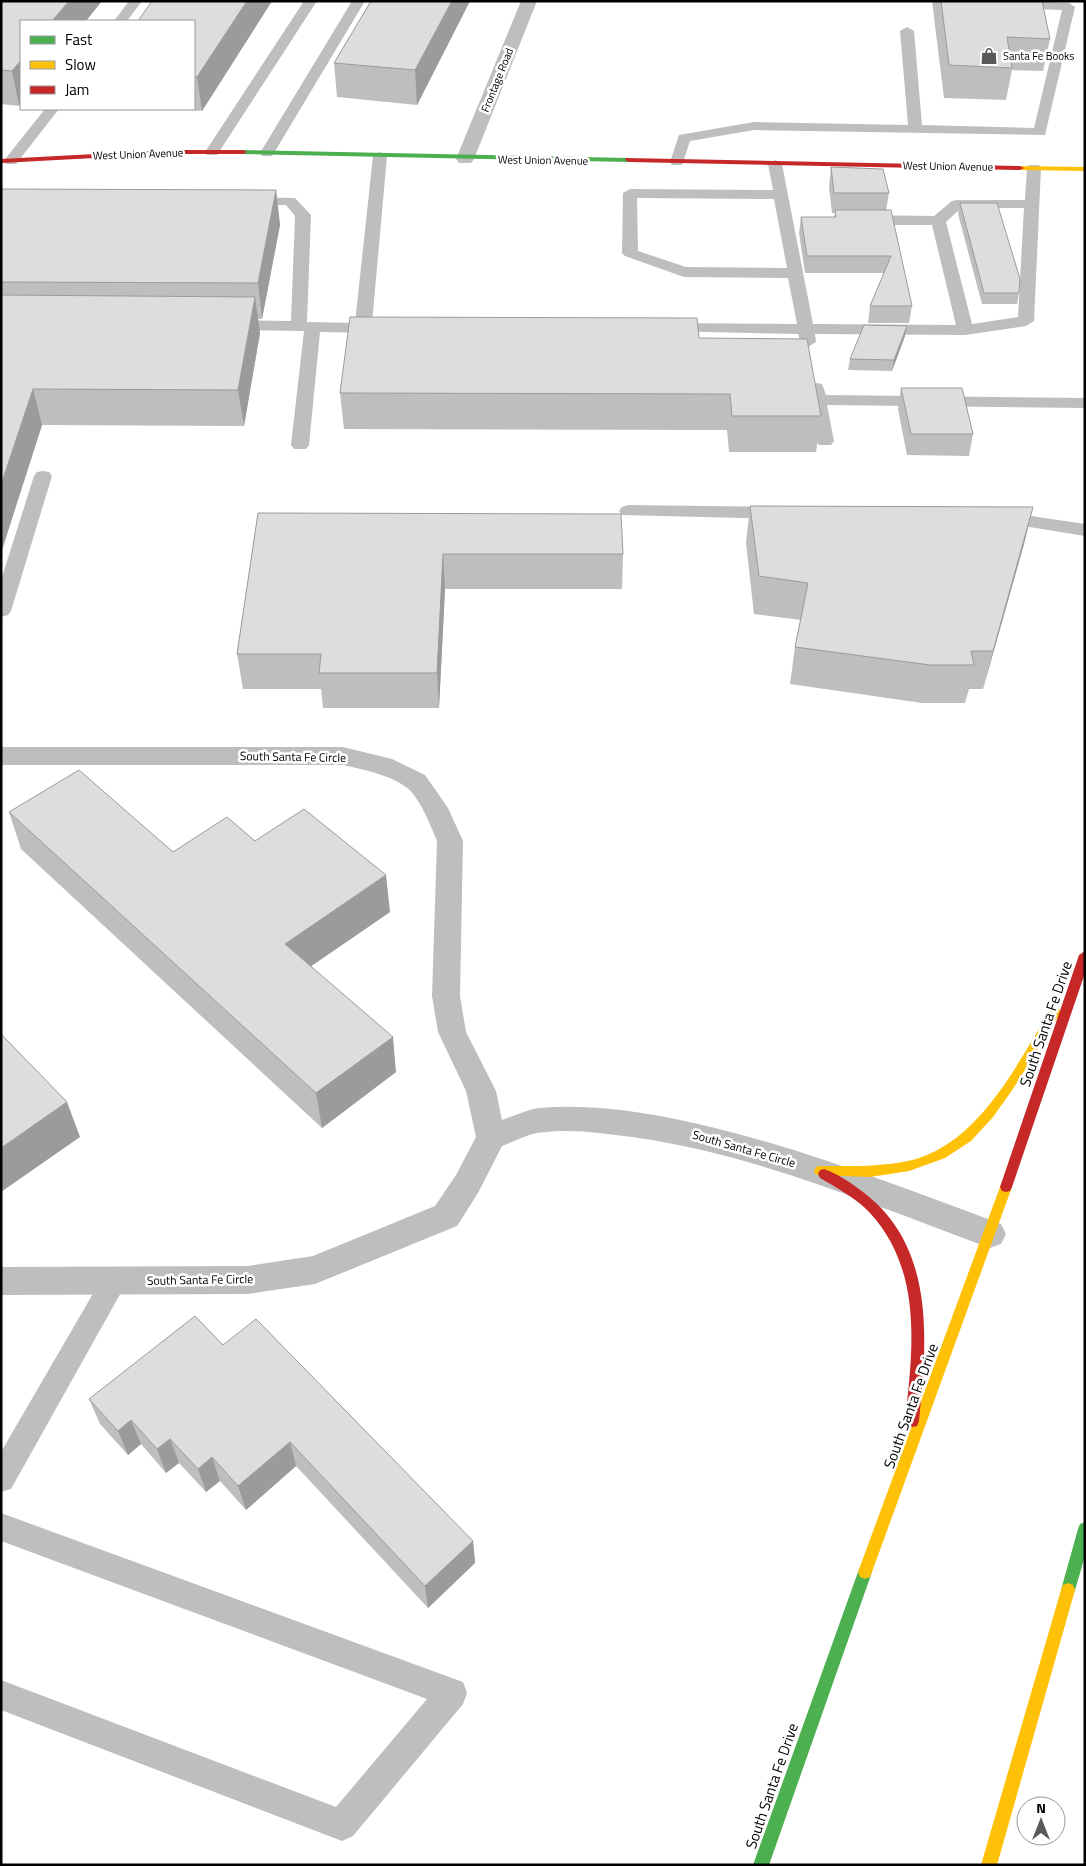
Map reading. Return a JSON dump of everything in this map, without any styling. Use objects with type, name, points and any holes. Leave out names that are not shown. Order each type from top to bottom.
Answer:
[{"type":"main road","name":"West Union Avenue","points":[[6,161],[212,152],[1085,169]]},
{"type":"main road","name":"South Santa Fe Drive","points":[[761,1865],[816,1706],[990,1234],[1085,955]]},
{"type":"main road","points":[[820,1171],[860,1174],[906,1169],[938,1158],[956,1147],[972,1134],[987,1115],[1078,978]]},
{"type":"main road","points":[[820,1171],[860,1196],[881,1216],[904,1251],[912,1275],[917,1308],[918,1353],[909,1457]]},
{"type":"main road","points":[[989,1865],[1085,1530]]},
{"type":"street","name":"Frontage Road","points":[[465,158],[529,1]]},
{"type":"street","name":"South Santa Fe Circle","points":[[1,756],[343,756],[383,765],[416,781],[440,815],[450,841],[446,996],[452,1032],[481,1091],[491,1137]]},
{"type":"street","name":"South Santa Fe Circle","points":[[1,1281],[247,1280],[315,1270],[446,1216],[467,1184],[491,1137],[505,1127],[550,1119],[601,1119],[694,1134],[820,1171],[990,1234]]},
{"type":"lane","points":[[121,20],[136,1]]},
{"type":"lane","points":[[212,152],[311,1]]},
{"type":"lane","points":[[267,153],[359,1]]},
{"type":"lane","points":[[677,162],[684,138],[754,126],[1040,132],[1069,7],[1002,4]]},
{"type":"lane","points":[[907,31],[915,129]]},
{"type":"lane","points":[[6,161],[51,110]]},
{"type":"lane","points":[[363,328],[380,156]]},
{"type":"lane","points":[[776,164],[810,355]]},
{"type":"lane","points":[[648,328],[965,330],[1026,321],[1034,168]]},
{"type":"lane","points":[[781,195],[630,193],[630,253],[684,272],[795,274]]},
{"type":"lane","points":[[230,201],[290,201],[303,215],[306,326],[300,445]]},
{"type":"lane","points":[[843,220],[938,221],[956,204],[1032,204]]},
{"type":"lane","points":[[786,219],[805,220]]},
{"type":"lane","points":[[938,221],[965,330]]},
{"type":"lane","points":[[210,325],[393,328]]},
{"type":"lane","points":[[813,373],[825,441]]},
{"type":"lane","points":[[818,400],[1085,403]]},
{"type":"lane","points":[[1,611],[43,476]]},
{"type":"lane","points":[[628,512],[797,513]]},
{"type":"lane","points":[[985,516],[1047,523],[1085,530]]},
{"type":"lane","points":[[1,1479],[114,1281]]},
{"type":"lane","points":[[1,1527],[452,1693],[342,1825],[1,1695]]},
{"type":"building","points":[[1,1],[69,1],[53,20],[20,20],[20,61],[12,71],[1,70]]},
{"type":"building","points":[[152,1],[247,1],[197,77],[195,76],[195,20],[139,20]]},
{"type":"building","points":[[371,1],[452,1],[415,70],[334,63]]},
{"type":"building","points":[[941,1],[1042,1],[1050,39],[1007,37],[1012,68],[949,65]]},
{"type":"building","points":[[831,167],[883,169],[889,193],[834,193]]},
{"type":"building","points":[[1,189],[276,190],[258,283],[1,282]]},
{"type":"building","points":[[960,203],[997,203],[1020,279],[1019,293],[984,293]]},
{"type":"building","points":[[835,210],[891,210],[912,306],[870,306],[891,256],[807,256],[801,217],[836,217]]},
{"type":"building","points":[[1,295],[255,297],[238,390],[33,389],[1,485]]},
{"type":"building","points":[[350,317],[697,318],[699,338],[807,339],[821,416],[732,416],[730,394],[340,393]]},
{"type":"building","points":[[864,325],[907,326],[894,360],[850,359]]},
{"type":"building","points":[[901,388],[962,388],[973,434],[911,434]]},
{"type":"building","points":[[750,506],[1033,507],[993,651],[971,651],[974,665],[930,665],[795,647],[808,583],[759,576]]},
{"type":"building","points":[[258,513],[621,514],[623,554],[443,554],[437,673],[319,673],[321,654],[237,654]]},
{"type":"building","points":[[79,770],[173,852],[227,817],[255,841],[304,809],[386,875],[285,944],[393,1037],[316,1093],[9,812]]},
{"type":"building","points":[[1,1034],[67,1102],[1,1148]]},
{"type":"building","points":[[195,1316],[223,1345],[256,1319],[473,1541],[425,1586],[290,1442],[238,1486],[212,1457],[198,1469],[170,1439],[157,1449],[131,1420],[118,1431],[89,1399]]},
{"type":"traffic: fast","points":[[243,152],[629,160]]},
{"type":"traffic: fast","points":[[1068,1590],[1085,1529]]},
{"type":"traffic: fast","points":[[761,1865],[865,1572]]},
{"type":"traffic: slow","points":[[1020,168],[1085,169]]},
{"type":"traffic: slow","points":[[820,1171],[870,1171],[909,1166],[941,1154],[966,1137],[988,1114],[1009,1085],[1055,1012]]},
{"type":"traffic: slow","points":[[865,1572],[1006,1187]]},
{"type":"traffic: slow","points":[[989,1865],[1068,1590]]},
{"type":"traffic: jam","points":[[1,161],[170,152],[243,152]]},
{"type":"traffic: jam","points":[[629,160],[1020,168]]},
{"type":"traffic: jam","points":[[1006,1187],[1085,955]]},
{"type":"traffic: jam","points":[[824,1174],[863,1199],[874,1209],[892,1231],[905,1256],[913,1282],[917,1309],[917,1366],[912,1421]]},
{"type":"place","name":"Santa Fe Books","points":[[989,56]]}]
